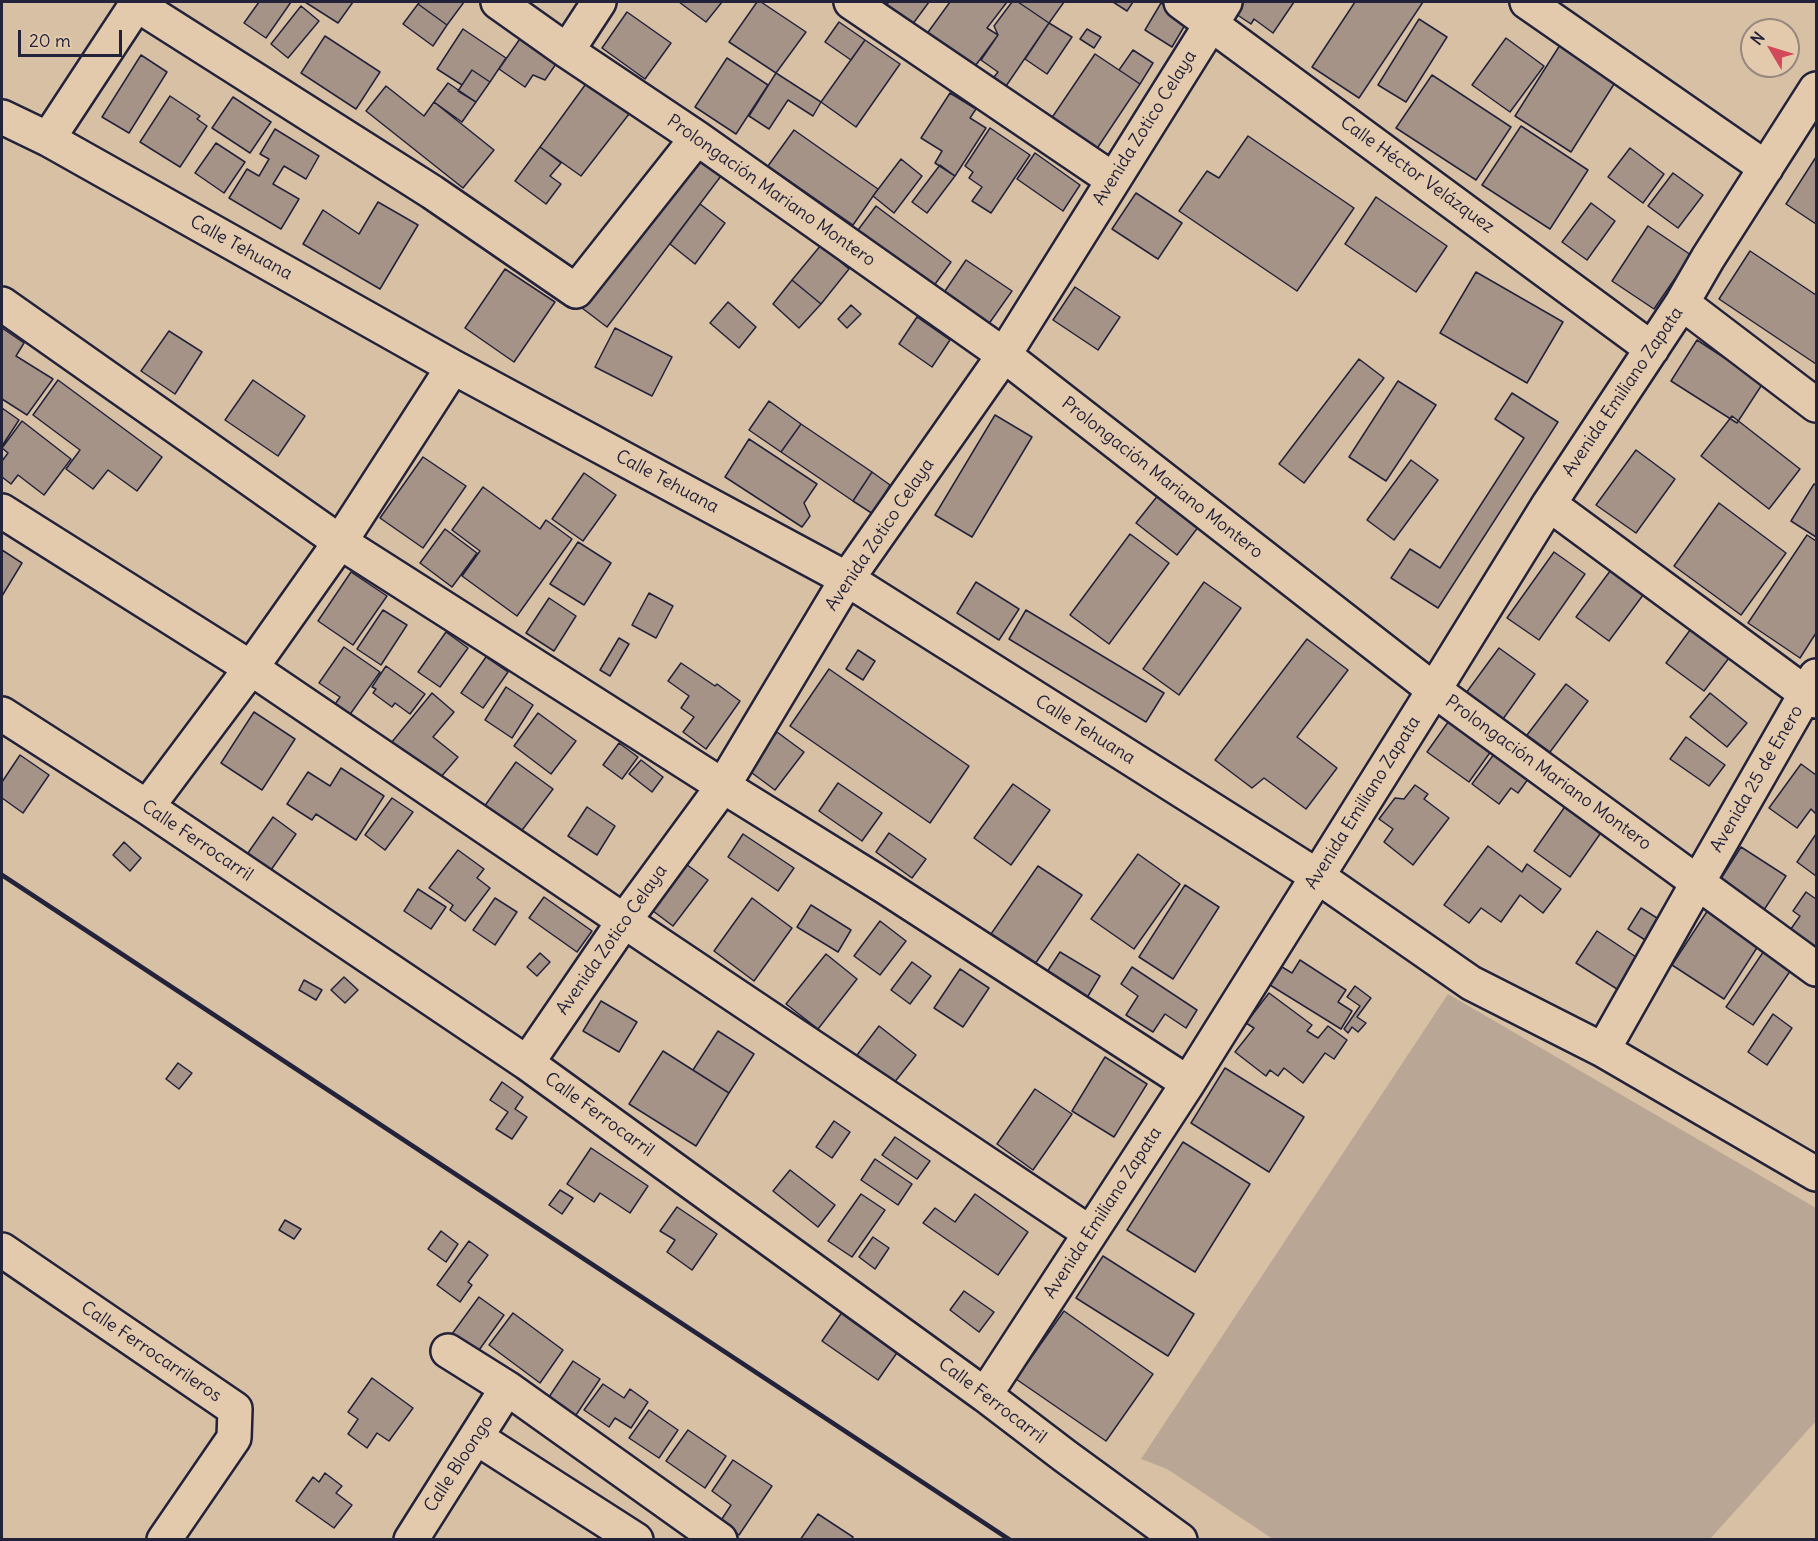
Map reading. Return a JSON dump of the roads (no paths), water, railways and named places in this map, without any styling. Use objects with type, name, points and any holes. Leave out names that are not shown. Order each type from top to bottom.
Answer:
[{"type":"street","name":"Prolongación Mariano Montero","points":[[498,2],[697,138],[1004,355],[1434,690],[1816,969]]},
{"type":"street","points":[[567,51],[599,2]]},
{"type":"street","points":[[850,2],[1112,179]]},
{"type":"street","name":"Calle Héctor Velázquez","points":[[1181,2],[1218,12],[1652,349]]},
{"type":"street","points":[[1527,2],[1766,168]]},
{"type":"street","points":[[48,139],[137,3],[432,192],[576,291],[697,138]]},
{"type":"street","name":"Avenida Zotico Celaya","points":[[527,1063],[624,921],[723,786],[847,579],[1004,355],[1218,12]]},
{"type":"street","name":"Avenida Emiliano Zapata","points":[[985,1395],[1188,1083],[1548,504],[1682,303],[1708,258],[1815,94]]},
{"type":"street","name":"Calle Tehuana","points":[[2,117],[48,139],[453,367],[847,579],[1317,876],[1471,983],[1603,1050],[1816,1174]]},
{"type":"street","points":[[1682,303],[1816,405]]},
{"type":"street","points":[[2,304],[340,542],[884,886],[1188,1083]]},
{"type":"street","points":[[147,807],[251,669],[340,542],[453,367]]},
{"type":"street","points":[[1548,504],[1813,690]]},
{"type":"street","points":[[2,511],[251,669],[1090,1233]]},
{"type":"street","name":"Avenida 25 de Enero","points":[[1603,1050],[1698,882],[1813,690]]},
{"type":"street","name":"Calle Ferrocarril","points":[[2,714],[147,807],[527,1063],[1180,1539]]},
{"type":"street","name":"Calle Ferrocarrileros","points":[[2,1250],[235,1409],[234,1438],[164,1539]]},
{"type":"street","points":[[448,1351],[507,1388],[720,1539]]},
{"type":"street","name":"Calle Bloongo","points":[[411,1539],[507,1388]]},
{"type":"street","points":[[477,1438],[620,1535]]},
{"type":"railway","points":[[2,875],[1010,1540]]}]
